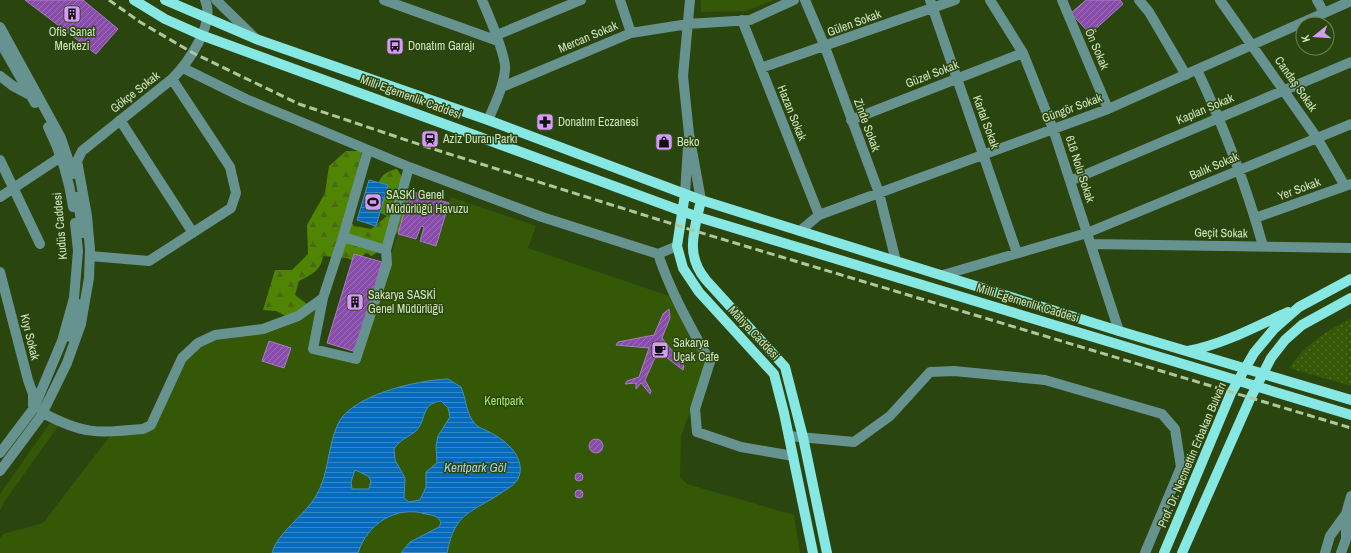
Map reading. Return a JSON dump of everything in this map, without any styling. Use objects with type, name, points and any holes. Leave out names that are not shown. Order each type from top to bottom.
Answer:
[{"type":"main road","name":"Milli Egemenlik Caddesi","points":[[134,0],[165,19],[200,36],[698,217],[1351,414]]},
{"type":"main road","name":"Milli Egemenlik Caddesi","points":[[165,0],[256,39],[488,120],[701,200],[1119,331],[1351,400]]},
{"type":"main road","name":"Maliye Caddesi","points":[[685,194],[677,246],[683,268],[693,284],[774,374],[789,436],[813,553]]},
{"type":"main road","name":"Maliye Caddesi","points":[[701,200],[692,239],[696,264],[706,280],[785,367],[803,437],[827,553]]},
{"type":"main road","points":[[1187,351],[1207,347],[1230,339],[1299,307],[1351,279]]},
{"type":"main road","points":[[1182,553],[1271,358],[1285,340],[1302,325],[1351,298]]},
{"type":"main road","name":"Prof. Dr. Necmettin Erbakan Bulvarı","points":[[1164,553],[1231,393],[1239,381],[1244,368],[1254,352],[1274,329],[1299,307]]},
{"type":"street","points":[[205,0],[207,19]]},
{"type":"street","points":[[216,0],[256,39]]},
{"type":"street","points":[[384,0],[497,38],[580,0]]},
{"type":"street","points":[[482,0],[497,38],[506,68],[502,87],[488,120]]},
{"type":"street","points":[[620,0],[631,33]]},
{"type":"street","points":[[690,0],[683,76],[689,134],[701,200]]},
{"type":"street","name":"Mercan Sokak","points":[[502,87],[631,33],[688,24],[750,20],[794,0]]},
{"type":"street","name":"Zinde Sokak","points":[[805,0],[825,47],[879,193],[896,261]]},
{"type":"street","name":"Gülen Sokak","points":[[761,68],[825,47],[932,4],[955,0]]},
{"type":"street","name":"616 Nolu Sokak","points":[[990,0],[1023,53],[1053,129],[1119,331]]},
{"type":"street","name":"Ön Sokak","points":[[1063,0],[1108,109]]},
{"type":"street","points":[[1139,0],[1149,12],[1186,75]]},
{"type":"street","name":"Candaş Sokak","points":[[1220,0],[1285,90],[1348,185]]},
{"type":"street","points":[[1317,0],[1324,13]]},
{"type":"street","name":"Güngör Sokak","points":[[800,231],[819,215],[1108,109],[1351,1]]},
{"type":"street","name":"Kartal Sokak","points":[[932,4],[1017,253]]},
{"type":"street","name":"Gökçe Sokak","points":[[90,256],[87,216],[77,161],[82,151],[172,79],[183,68],[193,53],[207,19]]},
{"type":"street","name":"Hazan Sokak","points":[[742,20],[819,215]]},
{"type":"street","points":[[0,28],[61,138],[72,167],[83,234],[82,284],[72,333],[52,387],[27,430],[0,463]]},
{"type":"street","name":"Kudüs Caddesi","points":[[0,42],[45,119],[62,156],[69,182],[78,250],[74,298],[62,341],[34,408],[0,453]]},
{"type":"street","name":"Güzel Sokak","points":[[852,120],[1023,53]]},
{"type":"street","name":"Kaplan Sokak","points":[[1070,181],[1351,62]]},
{"type":"street","points":[[183,68],[246,99],[368,150],[542,217],[658,254],[677,246]]},
{"type":"street","points":[[1197,70],[1220,117],[1239,170],[1263,246]]},
{"type":"street","points":[[0,76],[13,86],[30,95]]},
{"type":"street","points":[[0,471],[43,413],[67,362],[81,324],[89,278],[90,256],[149,261],[231,208],[236,193],[230,167],[172,79]]},
{"type":"street","points":[[120,120],[193,233]]},
{"type":"street","name":"Balık Sokak","points":[[1087,233],[1351,124]]},
{"type":"street","points":[[685,194],[689,134]]},
{"type":"street","points":[[368,150],[343,237],[323,298],[313,349],[356,359],[387,264],[386,250],[409,167]]},
{"type":"street","points":[[0,197],[62,156]]},
{"type":"street","points":[[0,160],[40,244]]},
{"type":"street","name":"Yer Sokak","points":[[1255,218],[1348,185]]},
{"type":"street","points":[[943,275],[1087,233]]},
{"type":"street","points":[[343,237],[386,250]]},
{"type":"street","name":"Geçit Sokak","points":[[1091,244],[1351,248]]},
{"type":"street","points":[[658,254],[668,283],[680,309],[710,362],[695,409],[696,432],[741,448],[793,456]]},
{"type":"street","name":"Kıyı Sokak","points":[[0,272],[33,394],[34,408]]},
{"type":"street","points":[[43,413],[67,425],[92,432],[143,428],[151,425],[182,358],[198,343],[215,336],[263,329],[298,316],[323,298]]},
{"type":"street","points":[[789,436],[854,442],[890,416],[930,372],[954,371],[1045,380],[1162,414],[1175,429],[1181,467],[1145,553]]},
{"type":"street","points":[[1341,553],[1346,539],[1346,514],[1351,496]]},
{"type":"street","points":[[1325,553],[1330,536],[1346,514]]},
{"type":"green space","points":[[701,0],[774,0],[746,11],[701,12]]},
{"type":"green space","points":[[346,151],[362,151],[346,215],[354,226],[371,229],[387,216],[381,213],[377,199],[378,185],[384,175],[389,171],[397,169],[402,177],[395,196],[397,197],[407,191],[407,208],[403,225],[393,238],[379,251],[371,256],[366,253],[356,262],[347,258],[323,256],[318,269],[299,281],[295,295],[307,304],[305,317],[287,317],[276,311],[263,310],[275,270],[292,270],[308,254],[307,225],[325,193],[329,166]]},
{"type":"green space","name":"Kentpark","points":[[451,197],[536,226],[528,248],[675,298],[709,361],[681,436],[680,477],[687,484],[794,515],[800,553],[0,553],[0,538],[3,534],[43,523],[110,436],[143,429],[182,358],[198,343],[263,329],[323,298],[313,349],[356,359],[398,234],[436,246]]},
{"type":"green space","points":[[1351,319],[1351,386],[1289,368],[1316,339]]},
{"type":"green space","points":[[50,423],[59,425],[4,502],[0,511],[0,494]]},
{"type":"water","name":"SASKİ Genel Müdürlüğü Havuzu","points":[[369,180],[388,185],[376,226],[357,220]]},
{"type":"water","name":"Kentpark Göl","points":[[448,379],[461,387],[468,411],[475,424],[497,436],[514,452],[520,464],[520,472],[515,483],[508,489],[474,509],[460,520],[450,539],[447,553],[401,553],[410,542],[439,527],[441,523],[435,516],[415,512],[404,512],[384,519],[368,533],[358,553],[272,553],[279,538],[305,511],[316,496],[326,471],[331,444],[337,426],[344,415],[355,406],[369,398],[386,391],[420,382]],"holes":[[[441,401],[448,408],[450,417],[438,436],[436,446],[437,463],[426,472],[426,487],[420,500],[409,502],[404,498],[405,478],[395,460],[394,449],[401,441],[416,431],[430,405]],[[355,470],[368,476],[371,481],[369,489],[352,489],[351,482]]]},
{"type":"building","name":"Ofis Sanat Merkezi","points":[[25,0],[83,0],[118,29],[96,54]]},
{"type":"building","points":[[1086,0],[1120,0],[1123,4],[1090,34],[1071,13]]},
{"type":"building","points":[[410,191],[449,203],[436,246],[420,241],[424,227],[421,226],[416,239],[398,234]]},
{"type":"building","name":"Sakarya SASKİ Genel Müdürlüğü","points":[[354,254],[382,262],[356,352],[327,343]]},
{"type":"building","name":"Sakarya Uçak Cafe","points":[[669,309],[670,318],[662,338],[684,366],[683,370],[658,351],[645,380],[651,391],[650,394],[641,383],[636,389],[636,383],[625,384],[627,381],[639,377],[649,348],[616,345],[618,342],[654,335],[663,314]]},
{"type":"building","points":[[269,341],[291,348],[284,368],[262,361]]},
{"type":"building","points":[[593,439],[599,439],[603,443],[603,449],[599,453],[593,453],[589,449],[589,443]]},
{"type":"building","points":[[577,473],[581,473],[583,477],[581,481],[577,481],[575,479],[575,475]]},
{"type":"building","points":[[577,490],[581,490],[583,494],[581,498],[577,498],[575,496],[575,492]]},
{"type":"railway","points":[[109,0],[140,22],[193,53],[299,104],[427,147],[695,231],[1351,428]]},
{"type":"place","name":"Ofis Sanat Merkezi","points":[[72,14]]},
{"type":"place","name":"Donatım Garajı","points":[[395,46]]},
{"type":"place","name":"Donatım Eczanesi","points":[[545,122]]},
{"type":"place","name":"Aziz Duran Parkı","points":[[430,139]]},
{"type":"place","name":"Beko","points":[[664,142]]},
{"type":"place","name":"SASKİ Genel Müdürlüğü Havuzu","points":[[373,202]]},
{"type":"place","name":"Sakarya SASKİ Genel Müdürlüğü","points":[[355,302]]},
{"type":"place","name":"Sakarya Uçak Cafe","points":[[660,350]]}]
